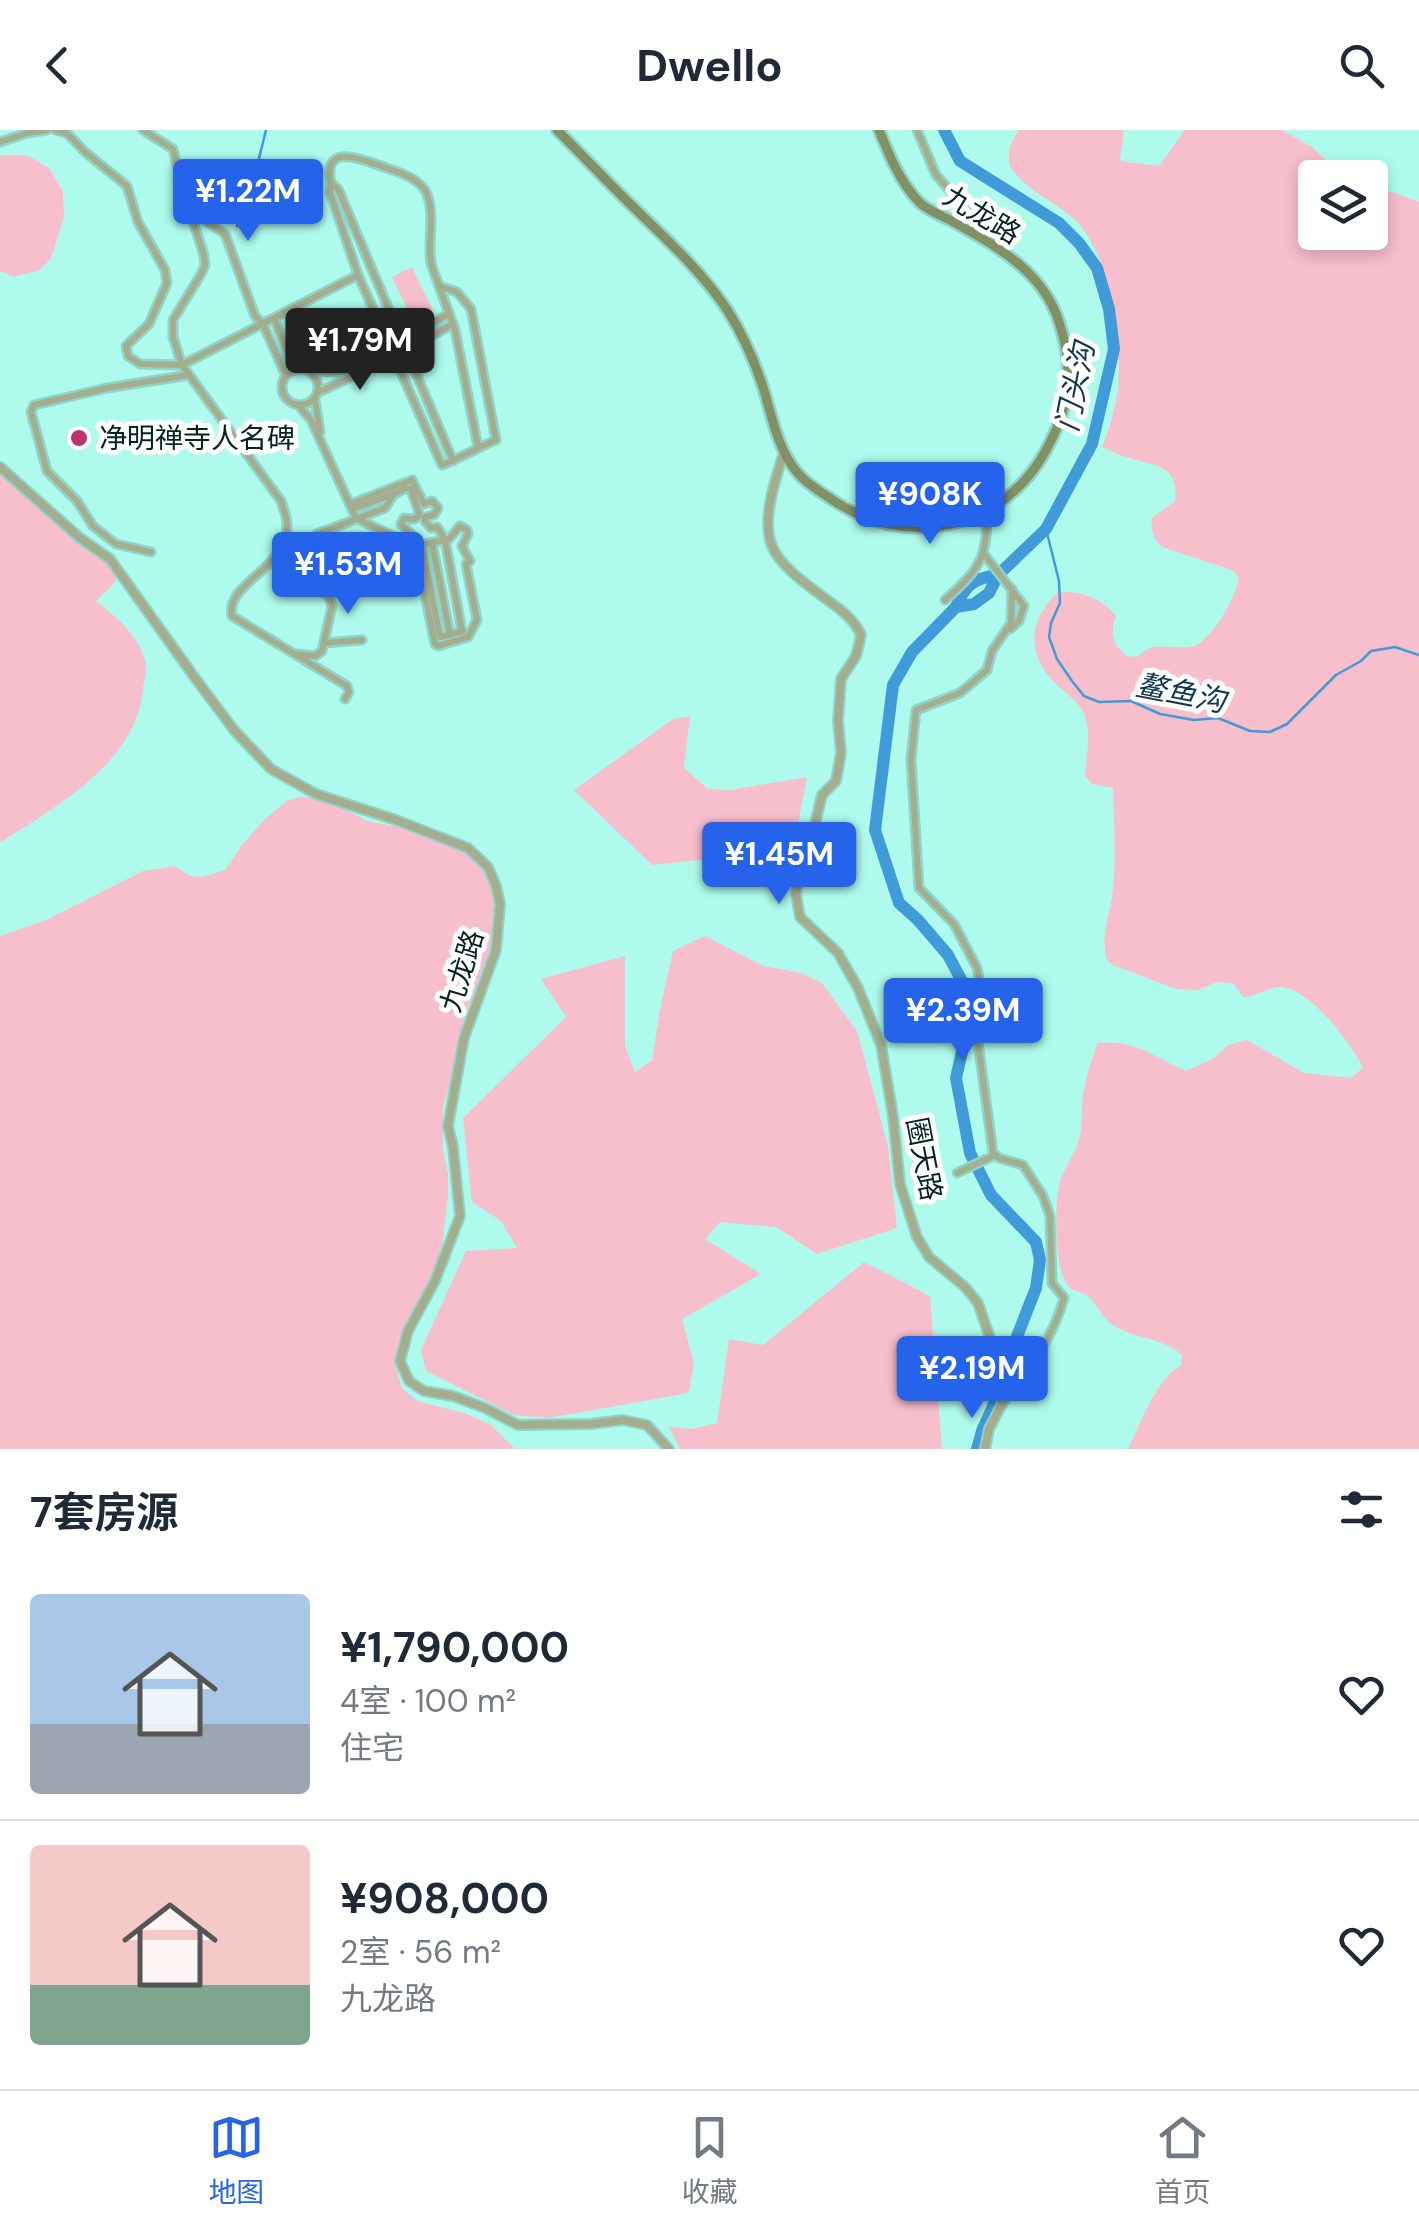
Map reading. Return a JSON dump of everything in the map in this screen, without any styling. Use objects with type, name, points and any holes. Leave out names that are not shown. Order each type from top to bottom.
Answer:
[{"type":"main road","name":"九龙路","points":[[557,130],[690,262],[727,310],[748,346],[784,451],[804,481],[858,516],[879,523],[916,529],[949,525],[987,511],[1011,496],[1034,471],[1051,442],[1067,401],[1070,361],[1058,318],[1041,286],[1016,260],[921,204],[895,168],[879,130]]},
{"type":"street","points":[[0,142],[47,130]]},
{"type":"street","points":[[55,130],[67,133],[127,186],[138,222],[165,270],[167,283],[149,324],[126,346],[128,356],[140,364],[182,366],[358,276]]},
{"type":"street","points":[[143,130],[173,149],[205,264],[173,320],[173,337],[182,366],[281,501],[288,522],[284,546],[236,594],[230,606],[232,616],[347,686],[345,699]]},
{"type":"street","points":[[917,130],[936,175],[962,204],[982,238]]},
{"type":"street","points":[[440,286],[457,292],[472,310],[496,440],[442,465],[358,276],[330,192],[331,164],[341,156],[354,156],[414,180],[426,192],[431,264],[452,324],[478,447]]},
{"type":"street","points":[[331,183],[338,189],[452,461]]},
{"type":"street","points":[[189,209],[226,234],[255,316],[263,324],[286,376]]},
{"type":"street","points":[[449,313],[414,341],[452,324]]},
{"type":"street","points":[[274,319],[296,370]]},
{"type":"street","points":[[299,406],[387,357],[344,372],[296,370],[286,376],[282,386],[284,397],[311,420],[356,518],[418,549]]},
{"type":"street","points":[[306,370],[317,381],[322,442]]},
{"type":"street","points":[[151,552],[116,544],[93,526],[47,471],[31,412],[34,405],[189,374]]},
{"type":"street","name":"圈天路","points":[[784,451],[772,491],[768,532],[772,546],[781,561],[854,620],[862,635],[856,656],[841,679],[836,781],[822,795],[801,867],[796,894],[800,917],[838,954],[858,988],[880,1045],[900,1184],[917,1237],[930,1256],[978,1303],[990,1338],[1002,1404]]},
{"type":"street","name":"九龙路","points":[[0,467],[80,538],[110,559],[234,730],[271,769],[316,794],[468,848],[488,866],[500,904],[496,950],[464,1038],[448,1126],[460,1216],[435,1282],[408,1332],[400,1361],[409,1381],[424,1391],[453,1396],[518,1425],[623,1420],[647,1425],[669,1449]]},
{"type":"street","points":[[352,506],[412,480],[424,504],[432,501],[438,508],[425,522],[438,528],[444,540],[462,632]]},
{"type":"street","points":[[352,506],[411,489],[419,516],[404,518],[401,524],[418,549],[434,644],[472,629]]},
{"type":"street","points":[[394,494],[386,508],[317,534],[314,539],[318,554],[333,566],[372,555],[418,549],[449,539],[460,526],[467,530],[462,546],[470,561],[466,564],[478,620],[468,637],[440,641]]},
{"type":"street","points":[[945,600],[971,577],[984,554],[987,511]]},
{"type":"street","points":[[432,543],[450,635]]},
{"type":"street","points":[[984,554],[1012,589],[1012,622],[981,676],[960,693],[916,710],[911,760],[919,888],[954,924],[978,968],[986,1007],[978,1042],[993,1153],[1023,1165],[1043,1196],[1050,1216],[1052,1283],[1064,1298],[1057,1324],[1002,1404],[989,1429],[985,1449]]},
{"type":"street","points":[[282,570],[329,596],[332,606],[322,650],[315,656],[294,654]]},
{"type":"street","points":[[324,643],[362,640]]},
{"type":"street","points":[[957,1173],[996,1155]]},
{"type":"shaded area","points":[[1019,130],[1124,130],[1120,161],[1159,166],[1185,130],[1282,130],[1326,160],[1298,160],[1298,250],[1388,250],[1388,191],[1419,202],[1419,1449],[1128,1449],[1157,1391],[1181,1365],[1182,1355],[1113,1325],[1088,1296],[1070,1288],[1063,1278],[1056,1236],[1058,1192],[1079,1140],[1084,1088],[1098,1043],[1133,1046],[1186,1071],[1214,1058],[1228,1045],[1247,1040],[1304,1073],[1350,1078],[1363,1068],[1328,1018],[1292,990],[1275,987],[1243,997],[1233,983],[1217,982],[1198,990],[1176,989],[1107,960],[1105,933],[1114,864],[1113,788],[1092,784],[1085,776],[1086,721],[1079,705],[1040,663],[1034,639],[1040,615],[1058,592],[1097,600],[1116,616],[1113,627],[1118,647],[1127,656],[1137,657],[1155,647],[1190,647],[1206,638],[1227,608],[1239,579],[1229,569],[1162,547],[1153,534],[1152,518],[1175,501],[1173,479],[1162,468],[1102,447],[1119,376],[1117,330],[1107,282],[1091,241],[1080,225],[1029,187],[1011,167],[1009,151]]},
{"type":"shaded area","points":[[0,155],[27,155],[49,168],[63,191],[64,217],[51,258],[40,270],[13,277],[0,271]]},
{"type":"shaded area","points":[[412,267],[435,315],[415,325],[392,277]]},
{"type":"shaded area","points":[[0,474],[118,567],[115,582],[96,601],[131,634],[146,667],[137,716],[109,761],[68,798],[0,843]]},
{"type":"shaded area","points":[[690,716],[684,768],[708,789],[731,790],[807,777],[793,850],[652,865],[574,790],[673,719]]},
{"type":"shaded area","points":[[299,797],[325,798],[367,821],[457,844],[483,860],[499,894],[497,933],[465,1015],[443,1108],[448,1196],[442,1246],[395,1364],[402,1388],[417,1401],[464,1413],[491,1425],[515,1449],[0,1449],[0,936],[46,920],[143,871],[175,866],[190,876],[202,877],[225,870],[265,819],[287,801]]},
{"type":"shaded area","points":[[705,936],[763,966],[801,973],[822,983],[857,1031],[888,1146],[897,1228],[817,1254],[776,1227],[720,1222],[705,1239],[761,1274],[682,1319],[694,1363],[689,1392],[548,1418],[514,1415],[426,1371],[421,1350],[466,1251],[517,1248],[501,1221],[472,1202],[463,1118],[566,1017],[541,979],[625,956],[625,1046],[635,1072],[652,1060],[673,951]]},
{"type":"shaded area","points":[[864,1262],[930,1296],[942,1449],[680,1449],[669,1427],[692,1429],[717,1423],[729,1339],[763,1345]]},
{"type":"waterway","points":[[237,226],[252,187],[266,130]]},
{"type":"waterway","name":"门头沟","points":[[944,130],[960,161],[1059,223],[1079,243],[1097,268],[1109,309],[1114,349],[1092,444],[1046,529],[998,575],[989,593],[974,604],[956,607],[912,652],[893,685],[875,830],[899,903],[948,955],[964,985],[969,1021],[956,1078],[970,1153],[991,1195],[1036,1242],[1040,1260],[1036,1288],[1016,1339],[1011,1366],[977,1449]]},
{"type":"waterway","name":"鳌鱼沟","points":[[1046,529],[1059,581],[1060,603],[1049,637],[1057,659],[1072,681],[1084,696],[1099,702],[1131,701],[1160,714],[1194,720],[1218,718],[1250,731],[1270,732],[1287,724],[1336,675],[1371,651],[1395,647],[1419,655]]},
{"type":"waterway","name":"门头沟","points":[[956,607],[971,584],[998,575]]},
{"type":"tunnel","points":[[388,353],[412,337]]},
{"type":"tunnel","points":[[389,359],[415,345]]},
{"type":"place","name":"净明禅寺人名碑","points":[[79,438]]}]
